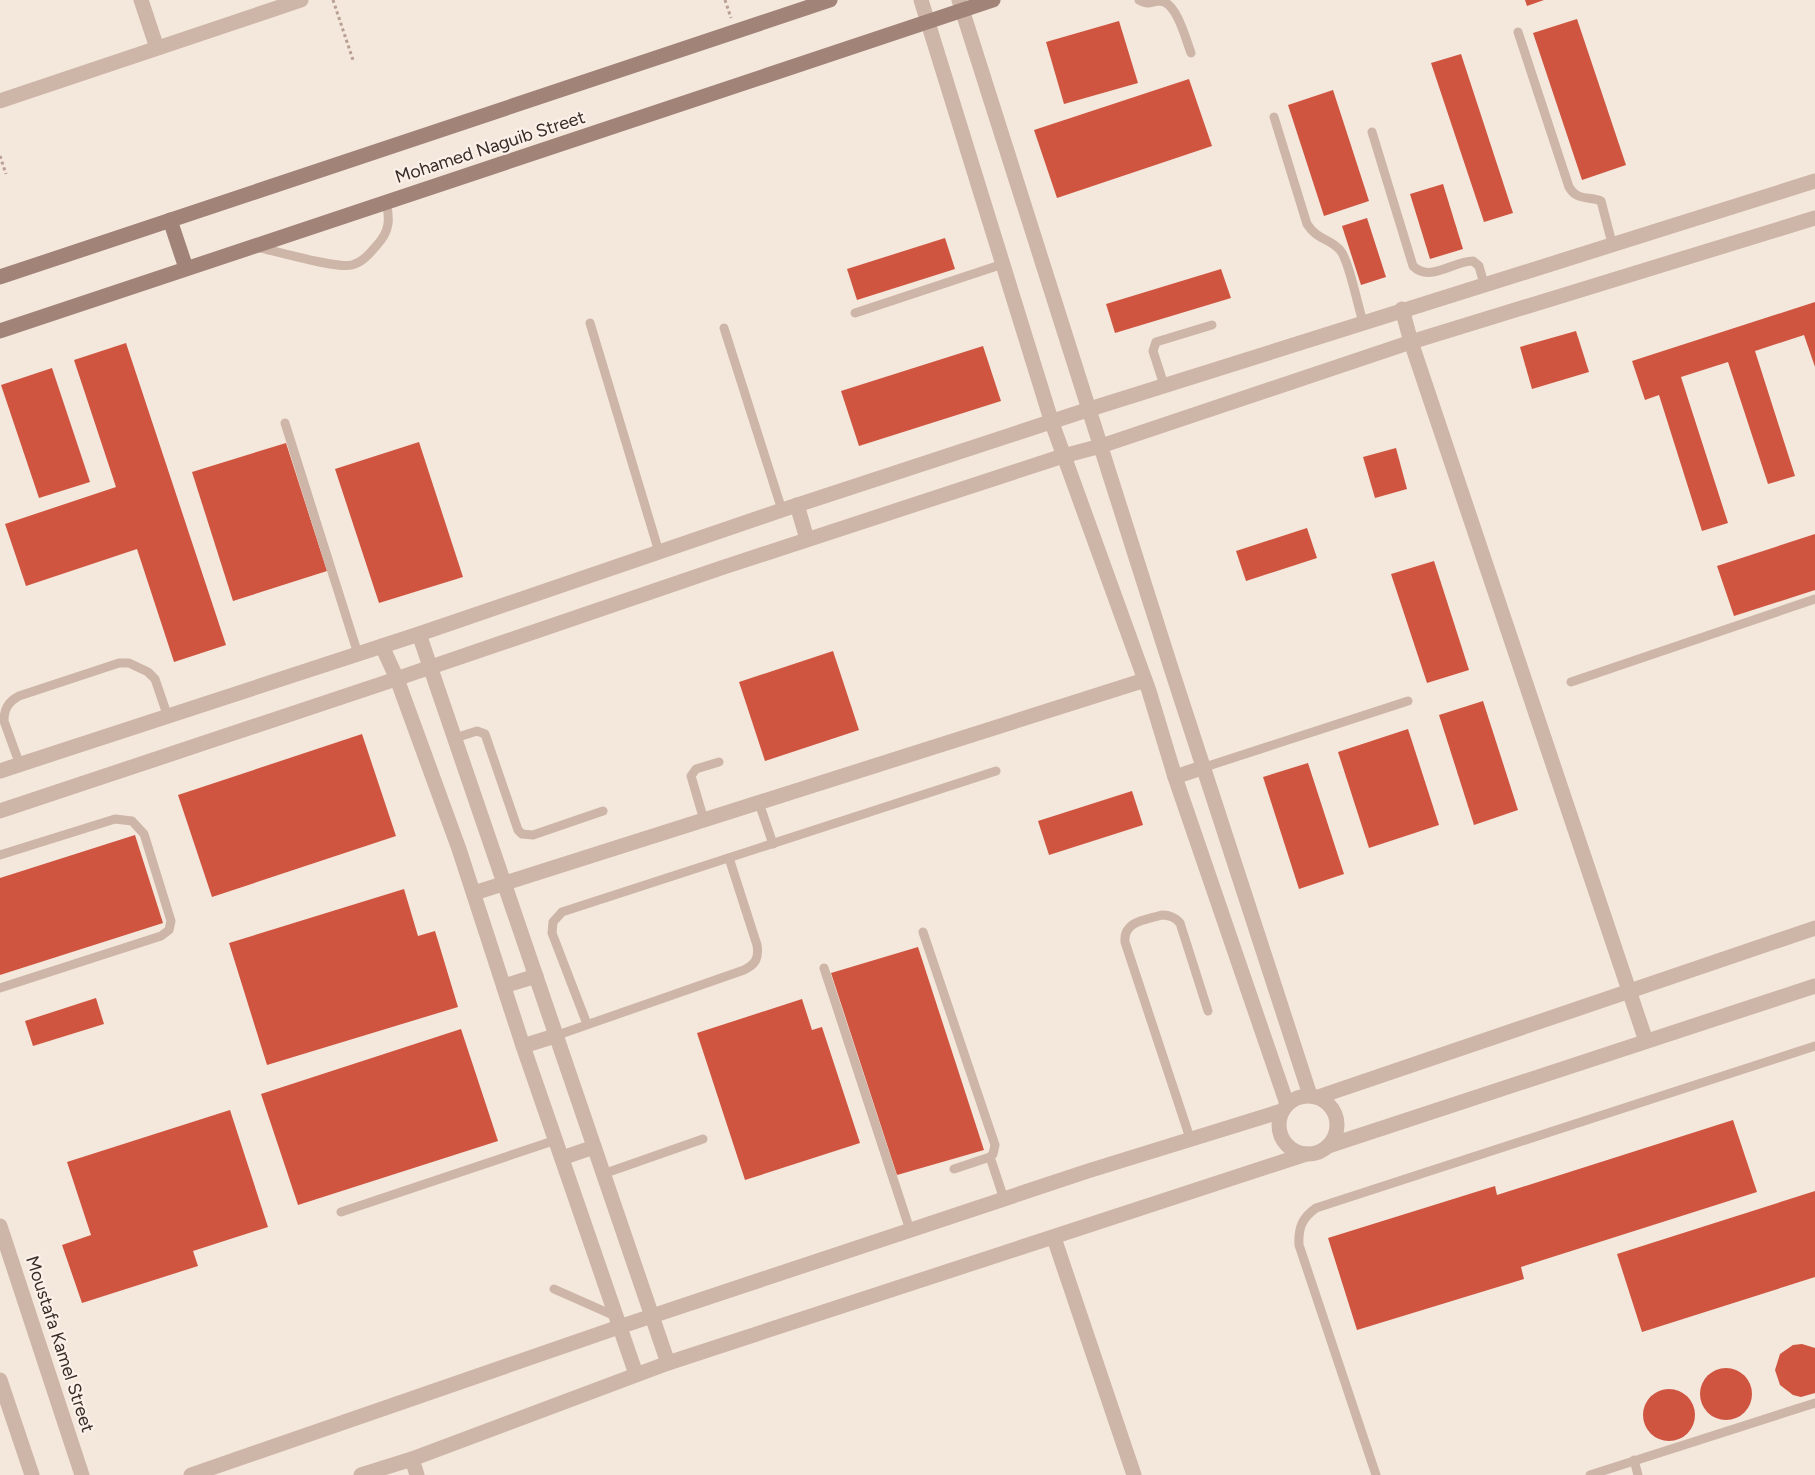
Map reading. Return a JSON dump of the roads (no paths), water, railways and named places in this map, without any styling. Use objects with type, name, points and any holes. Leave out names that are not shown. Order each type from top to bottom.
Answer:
[{"type":"street","points":[[141,0],[157,48]]},
{"type":"street","points":[[0,101],[301,0]]},
{"type":"street","name":"Mohamed Naguib Street","points":[[0,277],[830,0]]},
{"type":"street","points":[[921,0],[1052,423],[1145,680],[1285,1107],[1279,1127],[1281,1135],[1291,1148],[1306,1154]]},
{"type":"street","name":"Mohamed Naguib Street","points":[[0,331],[928,21],[961,5],[993,0]]},
{"type":"street","points":[[961,5],[1172,671],[1314,1096],[1326,1101],[1336,1115],[1337,1131],[1328,1146]]},
{"type":"street","points":[[0,771],[419,634],[782,510],[1090,409],[1815,181]]},
{"type":"street","points":[[0,811],[807,539],[1063,456],[1101,446],[1411,342],[1815,218]]},
{"type":"street","points":[[170,220],[186,268]]},
{"type":"street","points":[[1402,309],[1411,342],[1646,1041]]},
{"type":"street","points":[[797,505],[807,539]]},
{"type":"street","points":[[419,634],[668,1363]]},
{"type":"street","points":[[382,646],[397,679],[474,893],[523,1046],[636,1374]]},
{"type":"street","points":[[474,893],[1145,680]]},
{"type":"street","points":[[1175,777],[1205,767]]},
{"type":"street","points":[[190,1475],[617,1322],[652,1316],[1285,1107],[1302,1096],[1314,1096],[1815,928]]},
{"type":"street","points":[[504,986],[536,976]]},
{"type":"street","points":[[361,1475],[412,1459],[668,1363],[1314,1153],[1328,1146],[1815,986]]},
{"type":"street","points":[[523,1046],[555,1036]]},
{"type":"street","points":[[562,1158],[594,1147]]},
{"type":"street","name":"Moustafa Kamel Street","points":[[0,1226],[82,1475]]},
{"type":"street","points":[[1054,1238],[1134,1475]]},
{"type":"street","points":[[0,1380],[32,1475]]},
{"type":"street","points":[[412,1459],[417,1475]]},
{"type":"lane","points":[[1139,0],[1146,4],[1160,1],[1170,5],[1176,13],[1191,53]]},
{"type":"lane","points":[[1518,32],[1571,192],[1581,198],[1600,201],[1612,243]]},
{"type":"lane","points":[[1274,117],[1307,224],[1316,235],[1333,243],[1343,254],[1363,322]]},
{"type":"lane","points":[[1372,132],[1413,266],[1422,272],[1430,273],[1473,261],[1479,266],[1484,284]]},
{"type":"lane","points":[[254,246],[338,265],[354,264],[367,256],[386,233],[389,221],[386,202]]},
{"type":"lane","points":[[855,313],[1003,264]]},
{"type":"lane","points":[[590,324],[659,552]]},
{"type":"lane","points":[[1164,385],[1154,351],[1156,342],[1212,325]]},
{"type":"lane","points":[[724,328],[782,510]]},
{"type":"lane","points":[[285,423],[358,654]]},
{"type":"lane","points":[[1571,682],[1815,599]]},
{"type":"lane","points":[[20,765],[4,721],[9,703],[19,696],[119,663],[139,666],[148,672],[155,680],[168,717]]},
{"type":"lane","points":[[1205,767],[1408,701]]},
{"type":"lane","points":[[455,738],[477,731],[484,734],[516,824],[522,834],[533,835],[603,811]]},
{"type":"lane","points":[[704,820],[691,776],[696,769],[719,762]]},
{"type":"lane","points":[[587,1024],[552,933],[554,922],[562,912],[996,771]]},
{"type":"lane","points":[[759,803],[773,844]]},
{"type":"lane","points":[[0,855],[115,819],[132,821],[144,834],[171,921],[169,930],[161,936],[0,988]]},
{"type":"lane","points":[[555,1036],[754,965],[758,956],[757,945],[729,858]]},
{"type":"lane","points":[[1190,1138],[1125,942],[1126,929],[1131,925],[1162,915],[1177,919],[1208,1011]]},
{"type":"lane","points":[[923,932],[996,1145],[990,1157],[954,1169]]},
{"type":"lane","points":[[824,968],[910,1230]]},
{"type":"lane","points":[[1376,1475],[1299,1245],[1298,1234],[1307,1215],[1316,1209],[1815,1046]]},
{"type":"lane","points":[[603,1174],[703,1139]]},
{"type":"lane","points":[[341,1212],[556,1140]]},
{"type":"lane","points":[[990,1157],[1004,1199]]},
{"type":"lane","points":[[554,1289],[617,1322]]},
{"type":"lane","points":[[1590,1475],[1815,1403]]},
{"type":"lane","points":[[1634,1460],[1638,1475]]}]
